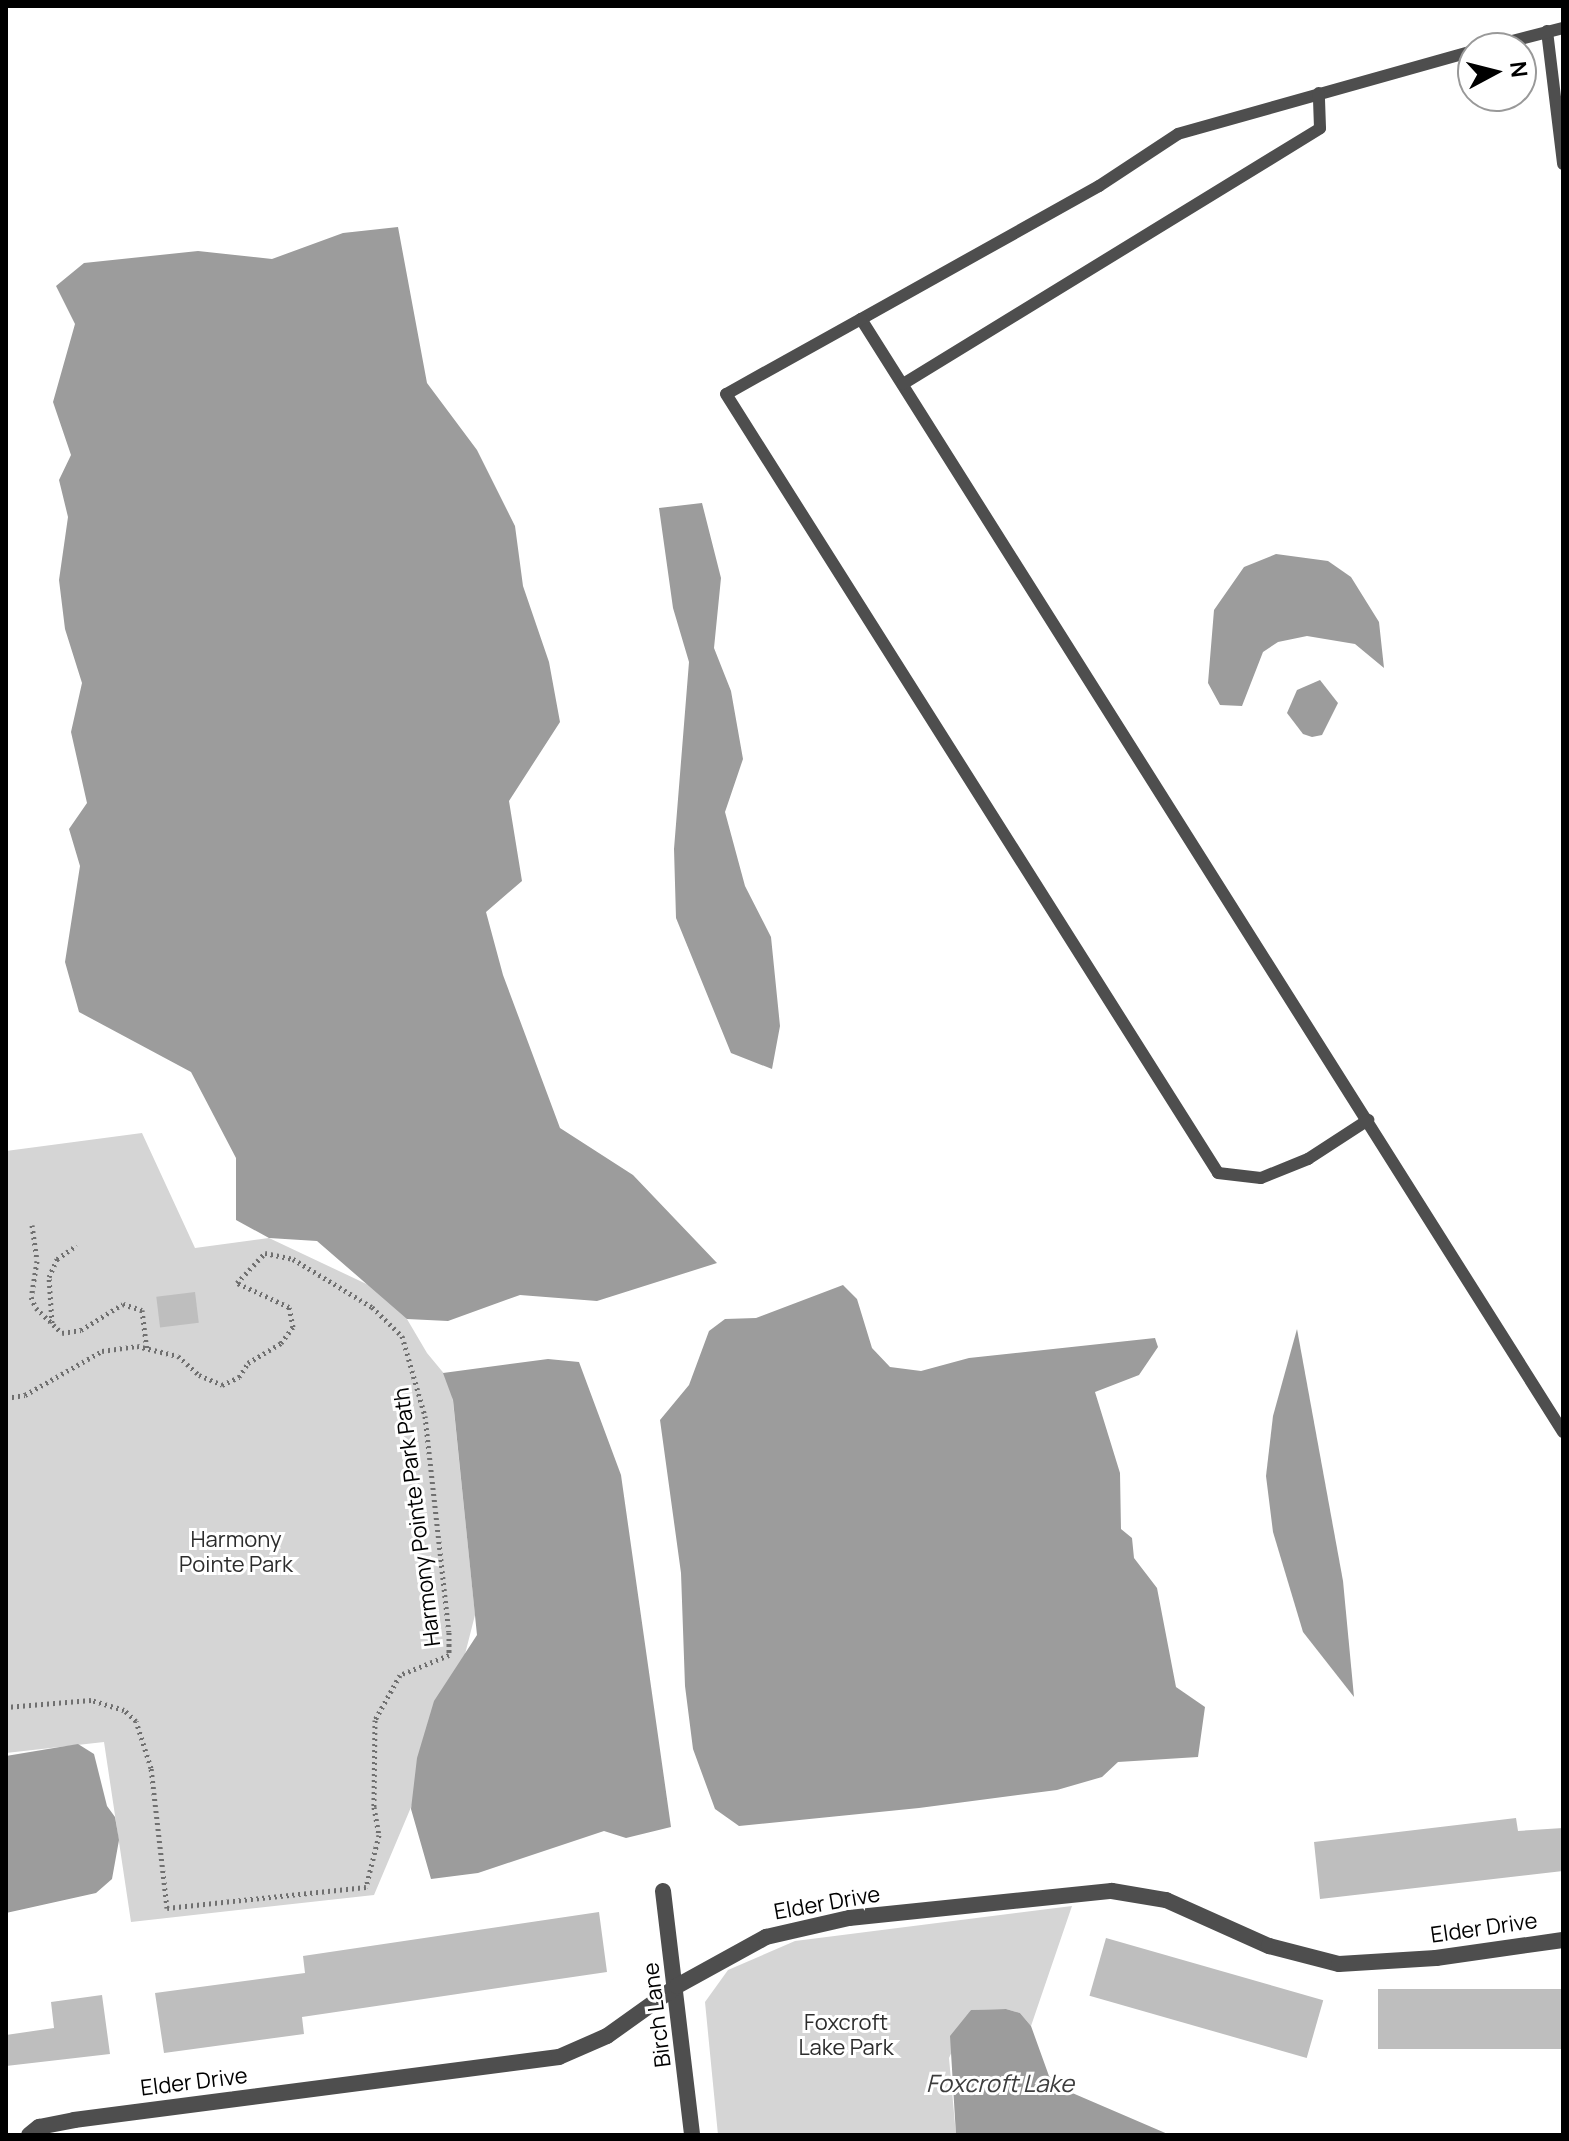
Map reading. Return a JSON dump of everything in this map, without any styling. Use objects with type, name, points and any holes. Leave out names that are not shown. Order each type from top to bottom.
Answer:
[{"type":"street","name":"Birch Lane","points":[[663,1891],[677,1986],[692,2135]]},
{"type":"street","name":"Elder Drive","points":[[29,2135],[39,2127],[74,2120],[559,2057],[607,2036],[677,1986],[766,1937],[849,1918],[1112,1891],[1166,1900],[1269,1946],[1339,1964],[1436,1958],[1563,1940]]},
{"type":"lane","points":[[1537,34],[1563,28]]},
{"type":"lane","points":[[1547,31],[1563,164]]},
{"type":"lane","points":[[1368,1120],[1308,1159],[1261,1178],[1218,1173],[726,394],[1099,186],[1178,134],[1457,55]]},
{"type":"lane","points":[[903,384],[1320,128],[1319,93]]},
{"type":"lane","points":[[861,319],[1563,1432]]},
{"type":"path","points":[[32,1225],[37,1261],[31,1297],[52,1324],[62,1333],[81,1330],[123,1304],[142,1310],[147,1349]]},
{"type":"path","points":[[52,1324],[49,1277],[57,1259],[77,1245]]},
{"type":"path","name":"Harmony Pointe Park Path","points":[[6,1398],[25,1395],[102,1351],[147,1349],[178,1356],[199,1375],[222,1385],[239,1377],[248,1363],[281,1343],[293,1327],[289,1307],[237,1283],[265,1253],[293,1259],[331,1279],[402,1336],[425,1416],[449,1655],[400,1675],[375,1720],[374,1807],[379,1835],[366,1887],[167,1908],[151,1768],[136,1721],[124,1710],[91,1700],[6,1707]]},
{"type":"green space","name":"Harmony Pointe Park","points":[[142,1133],[195,1248],[269,1238],[394,1297],[427,1353],[451,1382],[475,1615],[449,1717],[374,1895],[131,1922],[104,1742],[6,1753],[6,1151]]},
{"type":"green space","name":"Foxcroft Lake Park","points":[[1072,1906],[1031,2026],[1020,2013],[1006,2009],[971,2010],[949,2058],[956,2135],[718,2135],[705,2002],[728,1970],[795,1941]]},
{"type":"water","points":[[398,227],[427,383],[477,450],[515,526],[523,586],[549,662],[560,722],[509,801],[522,881],[486,912],[503,975],[560,1128],[633,1175],[717,1263],[597,1301],[520,1295],[448,1321],[407,1319],[317,1241],[269,1238],[236,1220],[236,1158],[191,1072],[79,1012],[65,962],[80,866],[69,829],[87,803],[71,732],[82,683],[65,629],[59,580],[68,517],[59,480],[71,455],[53,402],[75,324],[56,286],[84,263],[198,251],[272,259],[343,233]]},
{"type":"water","points":[[702,503],[721,578],[714,648],[731,691],[743,759],[725,812],[745,886],[771,937],[780,1026],[772,1069],[731,1053],[676,918],[674,849],[689,662],[673,608],[659,508]]},
{"type":"water","points":[[1276,554],[1328,561],[1351,577],[1379,622],[1384,668],[1355,644],[1307,636],[1278,642],[1263,652],[1242,706],[1220,705],[1208,683],[1214,610],[1244,567]]},
{"type":"water","points":[[1320,680],[1338,703],[1322,735],[1312,737],[1303,734],[1287,713],[1297,690]]},
{"type":"water","points":[[843,1285],[857,1299],[872,1348],[890,1367],[921,1371],[969,1358],[1155,1338],[1158,1347],[1139,1375],[1095,1392],[1120,1473],[1121,1529],[1132,1538],[1134,1558],[1157,1588],[1176,1687],[1205,1707],[1198,1757],[1118,1762],[1102,1777],[1057,1790],[919,1808],[739,1826],[715,1809],[693,1749],[685,1686],[681,1573],[660,1420],[689,1385],[709,1331],[725,1319],[756,1318]]},
{"type":"water","points":[[1297,1329],[1343,1581],[1354,1697],[1303,1632],[1273,1532],[1266,1476],[1273,1416]]},
{"type":"water","points":[[548,1359],[579,1362],[621,1475],[671,1827],[626,1838],[604,1831],[478,1873],[431,1879],[411,1809],[417,1758],[434,1701],[477,1635],[453,1400],[443,1373]]},
{"type":"water","points":[[78,1744],[94,1754],[107,1806],[115,1817],[119,1840],[112,1879],[96,1893],[6,1913],[6,1756]]},
{"type":"water","name":"Foxcroft Lake","points":[[1006,2009],[1020,2013],[1031,2026],[1049,2076],[1063,2089],[1170,2135],[956,2135],[950,2036],[971,2010]]},
{"type":"building","points":[[195,1292],[199,1323],[160,1328],[156,1297]]},
{"type":"building","points":[[1516,1818],[1518,1831],[1563,1828],[1563,1871],[1320,1899],[1314,1842]]},
{"type":"building","points":[[599,1912],[607,1972],[302,2017],[304,2034],[164,2053],[155,1993],[305,1973],[303,1956]]},
{"type":"building","points":[[1106,1938],[1323,2000],[1307,2058],[1089,1996]]},
{"type":"building","points":[[1378,1989],[1563,1989],[1563,2049],[1378,2049]]},
{"type":"building","points":[[102,1995],[110,2054],[6,2066],[6,2035],[54,2028],[51,2002]]}]
